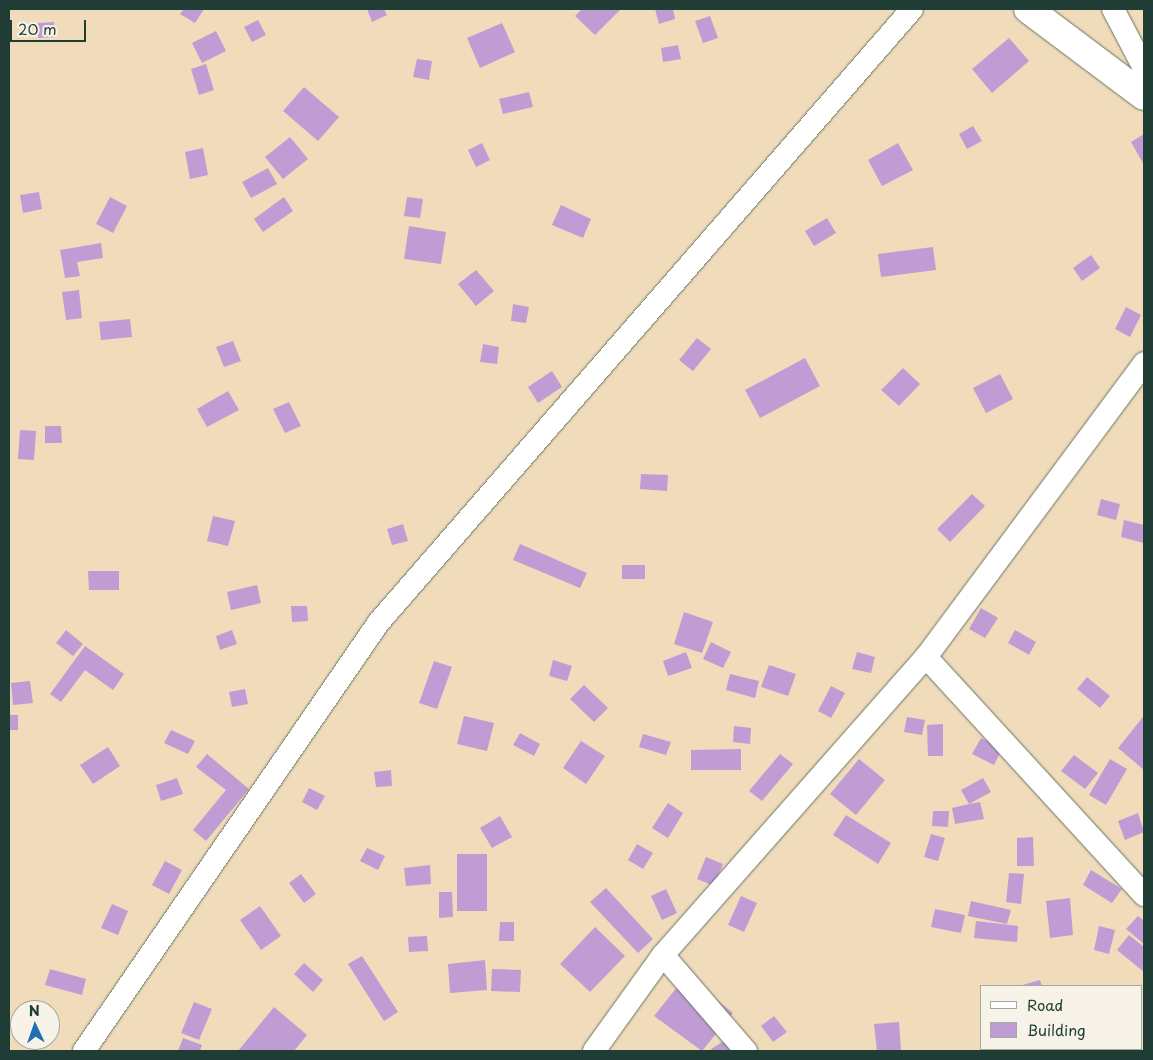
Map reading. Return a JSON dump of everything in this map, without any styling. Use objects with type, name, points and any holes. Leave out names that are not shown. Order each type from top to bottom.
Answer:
[{"type":"street","points":[[84,1051],[379,622],[912,9]]},
{"type":"street","points":[[1028,9],[1144,96]]},
{"type":"street","points":[[1113,9],[1144,68]]},
{"type":"street","points":[[594,1051],[663,955],[926,657],[1144,363]]},
{"type":"street","points":[[926,657],[1144,896]]},
{"type":"street","points":[[663,955],[746,1051]]},
{"type":"building","points":[[184,9],[204,9],[195,23],[180,14]]},
{"type":"building","points":[[367,9],[384,9],[387,15],[372,22]]},
{"type":"building","points":[[582,9],[620,10],[595,35],[575,16]]},
{"type":"building","points":[[655,9],[673,9],[675,19],[659,24]]},
{"type":"building","points":[[710,16],[718,38],[703,43],[695,21]]},
{"type":"building","points":[[258,20],[266,35],[252,42],[244,27]]},
{"type":"building","points":[[54,22],[55,37],[38,38],[38,23]]},
{"type":"building","points":[[502,23],[515,52],[480,68],[467,38]]},
{"type":"building","points":[[216,31],[226,51],[202,63],[192,43]]},
{"type":"building","points":[[1009,38],[1029,61],[992,93],[972,69]]},
{"type":"building","points":[[678,45],[681,59],[663,62],[661,48]]},
{"type":"building","points":[[417,59],[432,61],[429,80],[413,77]]},
{"type":"building","points":[[206,64],[214,90],[199,95],[191,69]]},
{"type":"building","points":[[304,87],[339,117],[318,141],[283,111]]},
{"type":"building","points":[[529,92],[533,107],[503,114],[499,99]]},
{"type":"building","points":[[973,126],[982,141],[967,149],[959,134]]},
{"type":"building","points":[[1144,134],[1144,165],[1131,142]]},
{"type":"building","points":[[290,137],[308,159],[283,179],[265,157]]},
{"type":"building","points":[[482,143],[490,160],[476,167],[468,150]]},
{"type":"building","points":[[898,143],[913,170],[882,186],[868,160]]},
{"type":"building","points":[[203,148],[208,175],[190,179],[185,152]]},
{"type":"building","points":[[268,168],[277,184],[251,198],[242,182]]},
{"type":"building","points":[[39,192],[42,209],[23,213],[20,195]]},
{"type":"building","points":[[110,197],[127,206],[113,233],[96,224]]},
{"type":"building","points":[[284,197],[293,211],[263,232],[254,219]]},
{"type":"building","points":[[407,197],[423,199],[420,218],[404,216]]},
{"type":"building","points":[[561,205],[591,219],[583,238],[552,225]]},
{"type":"building","points":[[827,218],[836,233],[814,246],[805,231]]},
{"type":"building","points":[[409,226],[446,232],[441,264],[404,259]]},
{"type":"building","points":[[101,243],[103,258],[77,262],[80,276],[65,278],[60,250]]},
{"type":"building","points":[[933,247],[936,270],[881,277],[878,254]]},
{"type":"building","points":[[1091,255],[1100,268],[1082,281],[1073,268]]},
{"type":"building","points":[[476,270],[494,291],[476,306],[458,284]]},
{"type":"building","points":[[79,290],[82,318],[66,320],[62,292]]},
{"type":"building","points":[[513,304],[529,307],[526,323],[511,321]]},
{"type":"building","points":[[1126,307],[1141,315],[1130,337],[1115,329]]},
{"type":"building","points":[[130,319],[132,337],[101,340],[99,322]]},
{"type":"building","points":[[697,338],[711,349],[693,371],[679,360]]},
{"type":"building","points":[[233,341],[241,361],[224,367],[216,347]]},
{"type":"building","points":[[483,344],[499,347],[497,364],[480,362]]},
{"type":"building","points":[[805,358],[820,386],[760,418],[745,390]]},
{"type":"building","points":[[903,368],[920,384],[899,406],[881,390]]},
{"type":"building","points":[[552,371],[562,387],[538,403],[528,387]]},
{"type":"building","points":[[1000,374],[1013,399],[986,413],[973,388]]},
{"type":"building","points":[[228,391],[239,410],[207,427],[197,409]]},
{"type":"building","points":[[289,402],[301,426],[285,433],[273,409]]},
{"type":"building","points":[[45,426],[61,426],[62,443],[45,443]]},
{"type":"building","points":[[20,430],[36,431],[34,460],[18,459]]},
{"type":"building","points":[[641,474],[668,475],[667,491],[640,489]]},
{"type":"building","points":[[972,494],[985,506],[950,542],[937,529]]},
{"type":"building","points":[[1101,499],[1120,504],[1116,520],[1097,515]]},
{"type":"building","points":[[213,516],[235,521],[228,546],[207,541]]},
{"type":"building","points":[[1124,520],[1144,525],[1144,543],[1121,537]]},
{"type":"building","points":[[403,524],[408,541],[392,545],[387,529]]},
{"type":"building","points":[[520,544],[587,573],[580,588],[513,560]]},
{"type":"building","points":[[622,565],[645,565],[645,579],[622,579]]},
{"type":"building","points":[[88,571],[119,571],[119,590],[89,590]]},
{"type":"building","points":[[257,585],[261,603],[231,610],[227,592]]},
{"type":"building","points":[[291,606],[307,606],[308,621],[292,622]]},
{"type":"building","points":[[981,608],[998,618],[985,638],[969,629]]},
{"type":"building","points":[[684,612],[713,622],[702,653],[674,644]]},
{"type":"building","points":[[66,630],[83,644],[73,656],[56,643]]},
{"type":"building","points":[[232,630],[237,644],[220,650],[216,636]]},
{"type":"building","points":[[1015,630],[1036,642],[1029,655],[1008,643]]},
{"type":"building","points":[[711,642],[731,652],[723,668],[703,659]]},
{"type":"building","points":[[85,646],[124,674],[113,690],[85,670],[61,702],[50,694]]},
{"type":"building","points":[[686,652],[692,668],[668,676],[663,661]]},
{"type":"building","points":[[857,652],[875,657],[871,673],[852,669]]},
{"type":"building","points":[[553,660],[572,666],[567,681],[549,676]]},
{"type":"building","points":[[434,661],[452,667],[437,709],[419,703]]},
{"type":"building","points":[[769,665],[796,674],[788,696],[761,687]]},
{"type":"building","points":[[730,674],[759,681],[755,698],[726,690]]},
{"type":"building","points":[[1087,677],[1110,696],[1100,708],[1077,689]]},
{"type":"building","points":[[30,681],[33,703],[13,705],[11,683]]},
{"type":"building","points":[[584,685],[608,708],[594,722],[570,699]]},
{"type":"building","points":[[831,686],[845,693],[831,718],[818,711]]},
{"type":"building","points":[[245,689],[248,704],[232,707],[229,692]]},
{"type":"building","points":[[9,715],[18,715],[18,730],[9,730]]},
{"type":"building","points":[[464,716],[494,723],[487,751],[457,744]]},
{"type":"building","points":[[907,717],[925,720],[922,735],[904,732]]},
{"type":"building","points":[[1144,718],[1144,770],[1118,748]]},
{"type":"building","points":[[943,724],[943,756],[928,756],[927,725]]},
{"type":"building","points":[[734,726],[751,728],[750,744],[733,742]]},
{"type":"building","points":[[171,730],[195,741],[188,754],[164,743]]},
{"type":"building","points":[[520,733],[540,744],[534,756],[513,745]]},
{"type":"building","points":[[643,734],[671,742],[666,755],[639,747]]},
{"type":"building","points":[[981,738],[1002,749],[994,765],[972,754]]},
{"type":"building","points":[[581,741],[605,756],[586,784],[563,768]]},
{"type":"building","points":[[108,747],[120,766],[93,784],[80,765]]},
{"type":"building","points":[[741,749],[741,770],[691,770],[691,750]]},
{"type":"building","points":[[207,754],[249,789],[206,841],[193,830],[226,790],[196,767]]},
{"type":"building","points":[[780,754],[793,764],[762,801],[749,791]]},
{"type":"building","points":[[1074,755],[1098,773],[1085,789],[1061,771]]},
{"type":"building","points":[[859,759],[885,780],[856,815],[830,794]]},
{"type":"building","points":[[1110,759],[1127,769],[1106,805],[1089,795]]},
{"type":"building","points":[[391,770],[392,786],[376,787],[374,772]]},
{"type":"building","points":[[177,778],[183,794],[161,801],[156,785]]},
{"type":"building","points":[[983,778],[991,792],[969,804],[961,790]]},
{"type":"building","points":[[309,788],[325,796],[317,810],[302,802]]},
{"type":"building","points":[[980,802],[984,819],[955,824],[952,808]]},
{"type":"building","points":[[668,803],[683,813],[668,838],[652,828]]},
{"type":"building","points":[[933,811],[949,811],[948,827],[932,826]]},
{"type":"building","points":[[1138,813],[1144,832],[1125,840],[1118,821]]},
{"type":"building","points":[[846,815],[891,843],[878,864],[833,835]]},
{"type":"building","points":[[500,816],[512,837],[492,848],[480,828]]},
{"type":"building","points":[[931,834],[945,838],[938,861],[924,857]]},
{"type":"building","points":[[1033,837],[1034,866],[1017,866],[1017,838]]},
{"type":"building","points":[[637,844],[653,853],[643,869],[628,860]]},
{"type":"building","points":[[367,848],[385,856],[378,870],[360,861]]},
{"type":"building","points":[[457,854],[487,854],[487,911],[457,911]]},
{"type":"building","points":[[706,857],[723,864],[714,886],[697,879]]},
{"type":"building","points":[[165,861],[182,870],[169,894],[152,885]]},
{"type":"building","points":[[430,865],[431,884],[406,886],[404,868]]},
{"type":"building","points":[[1091,870],[1122,889],[1112,903],[1083,885]]},
{"type":"building","points":[[1009,873],[1024,874],[1021,904],[1006,902]]},
{"type":"building","points":[[301,874],[316,894],[304,903],[289,883]]},
{"type":"building","points":[[606,888],[653,939],[638,953],[590,902]]},
{"type":"building","points":[[666,889],[677,913],[662,920],[651,896]]},
{"type":"building","points":[[439,892],[452,892],[453,917],[439,918]]},
{"type":"building","points":[[741,896],[757,903],[744,932],[728,925]]},
{"type":"building","points":[[1070,898],[1073,935],[1050,938],[1046,901]]},
{"type":"building","points":[[971,901],[1011,910],[1007,924],[968,916]]},
{"type":"building","points":[[112,904],[128,911],[118,935],[101,928]]},
{"type":"building","points":[[260,906],[281,936],[261,950],[240,920]]},
{"type":"building","points":[[935,909],[965,915],[961,933],[931,927]]},
{"type":"building","points":[[1138,916],[1144,921],[1144,944],[1126,929]]},
{"type":"building","points":[[976,921],[1018,926],[1017,942],[974,938]]},
{"type":"building","points":[[500,922],[514,922],[514,941],[499,941]]},
{"type":"building","points":[[1099,926],[1115,930],[1109,954],[1094,950]]},
{"type":"building","points":[[595,927],[625,956],[590,992],[560,964]]},
{"type":"building","points":[[1129,935],[1144,947],[1144,972],[1117,950]]},
{"type":"building","points":[[427,936],[428,951],[409,952],[408,937]]},
{"type":"building","points":[[362,956],[398,1012],[384,1021],[348,964]]},
{"type":"building","points":[[485,960],[487,990],[450,993],[448,964]]},
{"type":"building","points":[[304,963],[323,980],[313,992],[294,974]]},
{"type":"building","points":[[50,969],[86,979],[82,995],[45,985]]},
{"type":"building","points":[[492,969],[521,970],[520,992],[491,991]]},
{"type":"building","points":[[686,976],[733,1013],[702,1051],[654,1016]]},
{"type":"building","points":[[1040,980],[1042,985],[1022,985]]},
{"type":"building","points":[[194,1002],[212,1009],[199,1040],[181,1033]]},
{"type":"building","points":[[274,1007],[307,1035],[294,1051],[238,1051]]},
{"type":"building","points":[[774,1016],[787,1032],[773,1042],[761,1026]]},
{"type":"building","points":[[899,1022],[901,1051],[877,1051],[874,1024]]},
{"type":"building","points":[[730,1037],[737,1051],[712,1051],[711,1049]]},
{"type":"building","points":[[183,1038],[202,1045],[200,1051],[178,1051]]},
{"type":"building","points":[[1009,1050],[1010,1051],[992,1051]]}]
